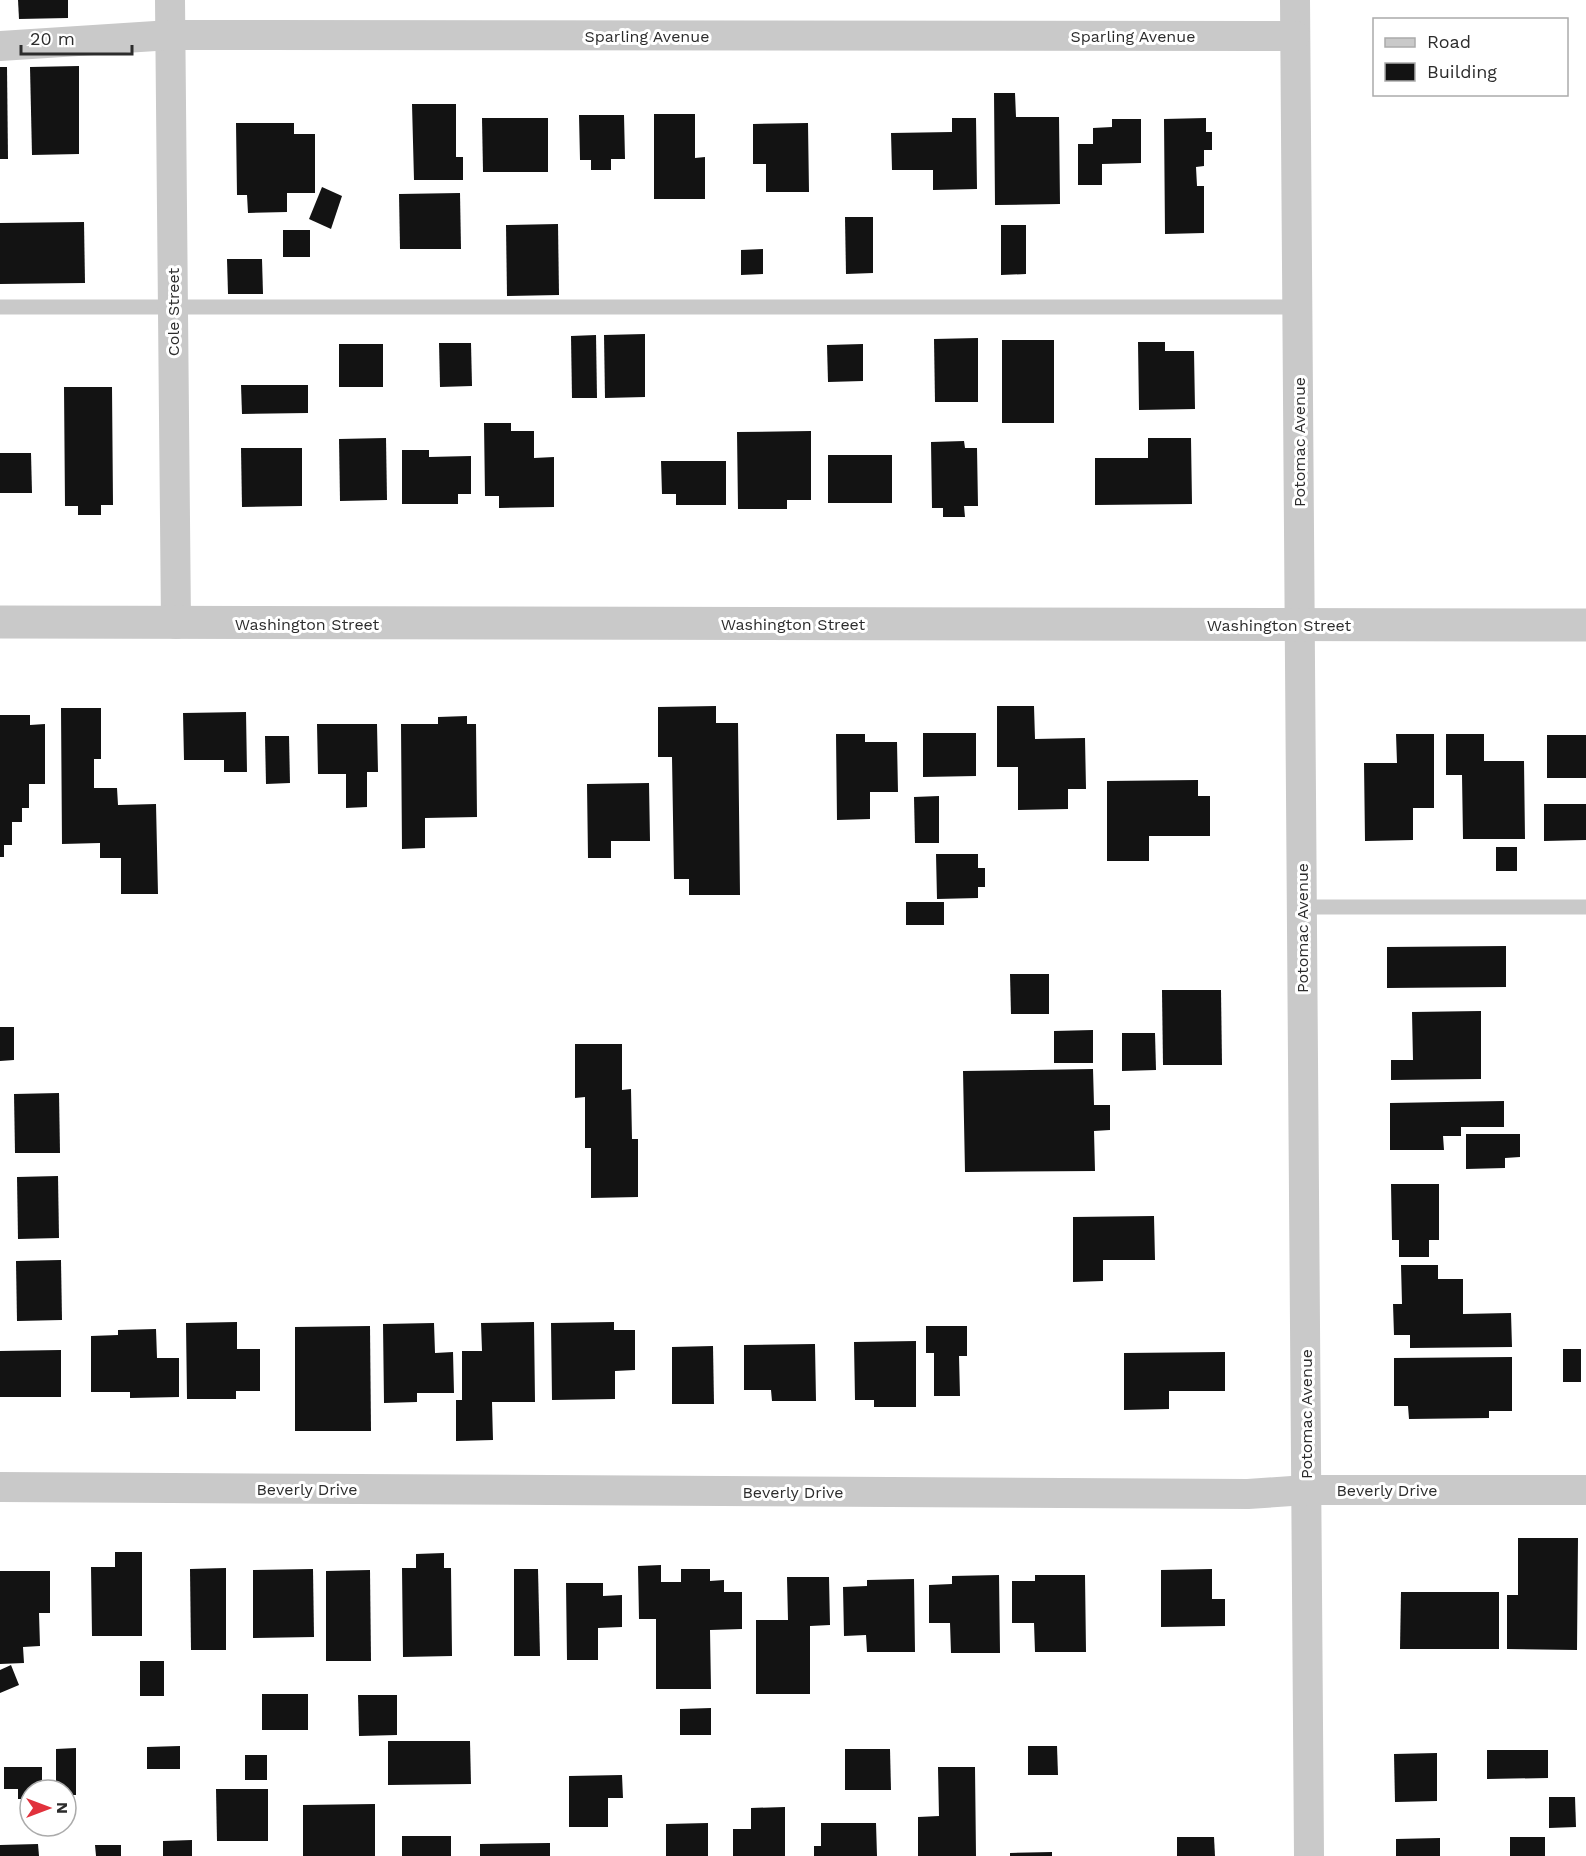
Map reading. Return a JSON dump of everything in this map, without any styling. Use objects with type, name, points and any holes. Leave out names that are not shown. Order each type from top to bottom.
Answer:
[{"type":"street","name":"Cole Street","points":[[170,0],[176,624]]},
{"type":"street","name":"Potomac Avenue","points":[[1295,0],[1309,1856]]},
{"type":"street","name":"Sparling Avenue","points":[[0,46],[171,35],[1295,36]]},
{"type":"street","name":"Washington Street","points":[[0,622],[1586,625]]},
{"type":"street","name":"Beverly Drive","points":[[0,1487],[1236,1494],[1306,1490],[1586,1490]]},
{"type":"lane","points":[[0,307],[1298,307]]},
{"type":"lane","points":[[1302,907],[1586,907]]},
{"type":"building","points":[[18,0],[68,0],[68,18],[19,19]]},
{"type":"building","points":[[79,66],[79,154],[32,155],[30,67]]},
{"type":"building","points":[[0,67],[7,67],[8,159],[0,159]]},
{"type":"building","points":[[994,93],[1015,93],[1016,117],[1059,117],[1060,204],[995,205]]},
{"type":"building","points":[[412,104],[456,104],[456,157],[463,157],[463,180],[414,180]]},
{"type":"building","points":[[654,114],[695,114],[695,158],[705,157],[705,199],[654,199]]},
{"type":"building","points":[[579,115],[624,115],[625,159],[611,159],[611,170],[591,170],[591,160],[580,160]]},
{"type":"building","points":[[482,118],[548,118],[548,172],[483,172]]},
{"type":"building","points":[[952,118],[976,118],[977,189],[933,190],[933,170],[892,170],[891,133],[952,132]]},
{"type":"building","points":[[1206,118],[1206,132],[1212,132],[1212,150],[1204,150],[1204,166],[1196,167],[1197,186],[1204,186],[1204,233],[1165,234],[1164,119]]},
{"type":"building","points":[[1112,119],[1141,119],[1141,163],[1102,164],[1102,185],[1078,185],[1078,144],[1093,144],[1093,128],[1112,127]]},
{"type":"building","points":[[236,123],[294,123],[294,134],[315,134],[315,193],[287,193],[287,212],[248,213],[247,195],[237,195]]},
{"type":"building","points":[[808,123],[809,192],[766,192],[766,164],[753,164],[753,124]]},
{"type":"building","points":[[322,187],[342,196],[331,229],[309,219]]},
{"type":"building","points":[[460,193],[461,249],[400,249],[399,194]]},
{"type":"building","points":[[845,217],[873,217],[873,273],[846,274]]},
{"type":"building","points":[[84,222],[85,283],[0,284],[0,223]]},
{"type":"building","points":[[558,224],[559,295],[507,296],[506,225]]},
{"type":"building","points":[[1001,225],[1026,225],[1026,274],[1001,275]]},
{"type":"building","points":[[283,230],[310,230],[310,257],[283,257]]},
{"type":"building","points":[[763,249],[763,274],[741,275],[741,250]]},
{"type":"building","points":[[227,259],[262,259],[263,294],[228,294]]},
{"type":"building","points":[[645,334],[645,397],[605,398],[604,335]]},
{"type":"building","points":[[596,335],[597,398],[572,398],[571,336]]},
{"type":"building","points":[[978,338],[978,402],[935,402],[934,339]]},
{"type":"building","points":[[1002,340],[1054,340],[1054,423],[1002,423]]},
{"type":"building","points":[[1138,342],[1165,342],[1165,351],[1194,351],[1195,409],[1139,410]]},
{"type":"building","points":[[439,343],[471,343],[472,386],[440,387]]},
{"type":"building","points":[[339,344],[383,344],[383,387],[339,387]]},
{"type":"building","points":[[863,344],[863,381],[828,382],[827,345]]},
{"type":"building","points":[[241,385],[308,385],[308,413],[242,414]]},
{"type":"building","points":[[64,387],[112,387],[113,505],[101,505],[101,515],[78,515],[78,506],[65,506]]},
{"type":"building","points":[[484,423],[511,423],[511,431],[534,431],[534,458],[554,457],[554,507],[499,508],[499,496],[485,496]]},
{"type":"building","points":[[811,431],[811,500],[787,500],[787,509],[738,509],[737,432]]},
{"type":"building","points":[[386,438],[387,500],[340,501],[339,439]]},
{"type":"building","points":[[1148,438],[1191,438],[1192,504],[1095,505],[1095,458],[1148,458]]},
{"type":"building","points":[[964,441],[965,448],[977,448],[978,506],[964,506],[965,517],[943,517],[943,508],[932,508],[931,442]]},
{"type":"building","points":[[241,448],[302,448],[302,506],[242,507]]},
{"type":"building","points":[[402,450],[429,450],[429,457],[471,456],[471,494],[458,494],[458,504],[402,504]]},
{"type":"building","points":[[0,453],[31,453],[32,493],[0,493]]},
{"type":"building","points":[[828,455],[892,455],[892,503],[828,503]]},
{"type":"building","points":[[661,461],[726,461],[726,505],[676,505],[676,494],[662,494]]},
{"type":"building","points":[[716,706],[716,723],[738,723],[740,895],[689,895],[689,879],[674,879],[672,757],[658,757],[658,707]]},
{"type":"building","points":[[997,706],[1034,706],[1035,739],[1085,738],[1086,789],[1068,789],[1068,809],[1018,810],[1018,767],[997,767]]},
{"type":"building","points":[[61,708],[101,708],[101,759],[94,759],[94,788],[117,788],[118,805],[156,804],[158,894],[121,894],[121,858],[100,858],[100,843],[62,844]]},
{"type":"building","points":[[246,712],[247,772],[224,772],[224,760],[184,760],[183,713]]},
{"type":"building","points":[[0,715],[30,715],[30,725],[45,724],[45,784],[29,784],[29,808],[22,808],[22,822],[12,822],[12,845],[4,845],[4,857],[0,857]]},
{"type":"building","points":[[467,716],[467,724],[476,724],[477,817],[425,818],[425,848],[402,849],[401,724],[438,724],[438,717]]},
{"type":"building","points":[[317,724],[377,724],[378,772],[367,772],[367,807],[346,808],[346,774],[318,774]]},
{"type":"building","points":[[923,733],[976,733],[976,776],[923,777]]},
{"type":"building","points":[[836,734],[865,734],[865,742],[897,742],[898,792],[870,792],[870,819],[837,820]]},
{"type":"building","points":[[1396,734],[1434,734],[1434,808],[1413,808],[1413,840],[1365,841],[1364,763],[1397,763]]},
{"type":"building","points":[[1446,734],[1484,734],[1484,761],[1524,761],[1525,839],[1463,839],[1462,775],[1446,775]]},
{"type":"building","points":[[1547,735],[1586,735],[1586,778],[1547,778]]},
{"type":"building","points":[[265,736],[289,736],[290,783],[266,784]]},
{"type":"building","points":[[1198,780],[1198,796],[1210,796],[1210,836],[1149,836],[1149,861],[1107,861],[1107,781]]},
{"type":"building","points":[[649,783],[650,841],[611,841],[611,858],[588,858],[587,784]]},
{"type":"building","points":[[939,796],[939,843],[915,843],[914,797]]},
{"type":"building","points":[[1544,804],[1586,804],[1586,840],[1544,841]]},
{"type":"building","points":[[1496,847],[1517,847],[1517,871],[1496,871]]},
{"type":"building","points":[[936,854],[978,854],[978,868],[985,868],[985,887],[978,887],[978,898],[937,899]]},
{"type":"building","points":[[906,902],[944,902],[944,925],[906,925]]},
{"type":"building","points":[[1506,946],[1506,987],[1387,988],[1387,947]]},
{"type":"building","points":[[1010,974],[1049,974],[1049,1014],[1011,1014]]},
{"type":"building","points":[[1162,990],[1221,990],[1222,1065],[1163,1065]]},
{"type":"building","points":[[1481,1011],[1481,1079],[1391,1080],[1391,1060],[1413,1060],[1412,1012]]},
{"type":"building","points":[[0,1027],[14,1027],[14,1060],[0,1061]]},
{"type":"building","points":[[1093,1030],[1093,1063],[1054,1063],[1054,1031]]},
{"type":"building","points":[[1122,1033],[1155,1033],[1156,1070],[1122,1071]]},
{"type":"building","points":[[575,1044],[622,1044],[622,1090],[631,1089],[632,1139],[638,1139],[638,1197],[591,1198],[591,1148],[585,1148],[585,1097],[575,1098]]},
{"type":"building","points":[[1093,1069],[1094,1105],[1110,1105],[1110,1130],[1094,1131],[1095,1171],[965,1172],[963,1071]]},
{"type":"building","points":[[59,1093],[60,1153],[15,1153],[14,1094]]},
{"type":"building","points":[[1504,1101],[1504,1127],[1461,1127],[1461,1136],[1443,1136],[1444,1150],[1390,1150],[1390,1103]]},
{"type":"building","points":[[1466,1134],[1520,1134],[1520,1157],[1505,1158],[1505,1168],[1466,1169]]},
{"type":"building","points":[[58,1176],[59,1238],[18,1239],[17,1177]]},
{"type":"building","points":[[1391,1184],[1439,1184],[1439,1240],[1429,1240],[1429,1257],[1399,1257],[1399,1240],[1392,1240]]},
{"type":"building","points":[[1154,1216],[1155,1260],[1103,1260],[1103,1281],[1073,1282],[1073,1217]]},
{"type":"building","points":[[61,1260],[62,1320],[17,1321],[16,1261]]},
{"type":"building","points":[[1401,1265],[1438,1265],[1438,1279],[1463,1279],[1463,1314],[1511,1313],[1512,1347],[1410,1348],[1410,1335],[1394,1335],[1393,1304],[1402,1304]]},
{"type":"building","points":[[237,1322],[237,1349],[260,1349],[260,1391],[236,1391],[236,1399],[187,1399],[186,1323]]},
{"type":"building","points":[[534,1322],[535,1402],[492,1402],[493,1440],[456,1441],[456,1400],[462,1400],[462,1351],[482,1351],[481,1323]]},
{"type":"building","points":[[614,1322],[614,1330],[635,1330],[635,1370],[615,1371],[615,1399],[552,1400],[551,1323]]},
{"type":"building","points":[[434,1323],[435,1353],[453,1352],[454,1393],[417,1393],[417,1402],[384,1403],[383,1324]]},
{"type":"building","points":[[370,1326],[371,1431],[295,1431],[295,1327]]},
{"type":"building","points":[[926,1326],[967,1326],[967,1356],[959,1356],[960,1396],[934,1396],[934,1353],[926,1353]]},
{"type":"building","points":[[156,1329],[157,1358],[179,1358],[179,1397],[130,1398],[130,1392],[91,1392],[91,1336],[118,1335],[118,1330]]},
{"type":"building","points":[[916,1341],[916,1407],[874,1407],[874,1400],[855,1400],[854,1342]]},
{"type":"building","points":[[815,1344],[816,1401],[772,1401],[771,1390],[744,1390],[744,1345]]},
{"type":"building","points":[[713,1346],[714,1404],[672,1404],[672,1347]]},
{"type":"building","points":[[1563,1349],[1581,1349],[1581,1382],[1563,1382]]},
{"type":"building","points":[[61,1350],[61,1397],[0,1397],[0,1351]]},
{"type":"building","points":[[1225,1352],[1225,1391],[1169,1391],[1169,1409],[1124,1410],[1124,1353]]},
{"type":"building","points":[[1512,1357],[1512,1411],[1489,1411],[1489,1418],[1409,1419],[1408,1406],[1394,1406],[1394,1358]]},
{"type":"building","points":[[1518,1538],[1578,1538],[1577,1650],[1507,1649],[1507,1595],[1518,1595]]},
{"type":"building","points":[[115,1552],[142,1552],[142,1636],[92,1636],[91,1567],[115,1567]]},
{"type":"building","points":[[444,1553],[444,1568],[451,1568],[452,1656],[403,1657],[402,1568],[416,1568],[416,1554]]},
{"type":"building","points":[[661,1565],[661,1582],[681,1582],[681,1569],[710,1569],[710,1581],[724,1580],[724,1592],[742,1592],[742,1629],[710,1630],[711,1689],[656,1689],[656,1619],[639,1619],[638,1566]]},
{"type":"building","points":[[226,1568],[226,1650],[191,1650],[190,1569]]},
{"type":"building","points":[[313,1569],[314,1637],[253,1638],[253,1570]]},
{"type":"building","points":[[514,1569],[538,1569],[540,1656],[514,1656]]},
{"type":"building","points":[[1212,1569],[1212,1599],[1225,1599],[1225,1626],[1161,1627],[1161,1570]]},
{"type":"building","points":[[370,1570],[371,1661],[326,1661],[326,1571]]},
{"type":"building","points":[[0,1571],[50,1571],[50,1613],[39,1613],[40,1646],[23,1647],[24,1663],[0,1664]]},
{"type":"building","points":[[999,1575],[1000,1653],[951,1653],[950,1623],[929,1623],[929,1585],[952,1584],[952,1576]]},
{"type":"building","points":[[1035,1575],[1085,1575],[1086,1652],[1035,1652],[1034,1623],[1012,1623],[1012,1581],[1035,1581]]},
{"type":"building","points":[[787,1577],[829,1577],[830,1625],[810,1626],[810,1694],[756,1694],[756,1620],[788,1620]]},
{"type":"building","points":[[914,1579],[915,1652],[867,1652],[866,1635],[844,1636],[843,1587],[867,1586],[867,1580]]},
{"type":"building","points":[[566,1583],[603,1583],[603,1596],[622,1595],[622,1627],[598,1628],[598,1660],[567,1660]]},
{"type":"building","points":[[1401,1592],[1499,1592],[1499,1649],[1400,1649]]},
{"type":"building","points":[[140,1661],[164,1661],[164,1696],[140,1696]]},
{"type":"building","points":[[11,1665],[19,1685],[0,1693],[0,1670]]},
{"type":"building","points":[[262,1694],[308,1694],[308,1730],[262,1730]]},
{"type":"building","points":[[358,1695],[397,1695],[397,1735],[359,1736]]},
{"type":"building","points":[[711,1708],[711,1735],[680,1735],[680,1709]]},
{"type":"building","points":[[388,1741],[470,1741],[471,1784],[388,1785]]},
{"type":"building","points":[[180,1746],[180,1769],[147,1769],[147,1747]]},
{"type":"building","points":[[1028,1746],[1057,1746],[1058,1775],[1028,1775]]},
{"type":"building","points":[[76,1748],[76,1778],[56,1778],[56,1749]]},
{"type":"building","points":[[845,1749],[890,1749],[891,1790],[845,1790]]},
{"type":"building","points":[[1487,1750],[1548,1750],[1548,1778],[1487,1779]]},
{"type":"building","points":[[1437,1753],[1437,1801],[1395,1802],[1394,1754]]},
{"type":"building","points":[[245,1755],[267,1755],[267,1780],[245,1780]]},
{"type":"building","points":[[4,1767],[42,1767],[42,1778],[18,1778],[18,1789],[4,1789]]},
{"type":"building","points":[[938,1767],[975,1767],[976,1856],[918,1856],[918,1817],[939,1816]]},
{"type":"building","points":[[622,1775],[623,1798],[608,1798],[608,1827],[569,1827],[569,1776]]},
{"type":"building","points":[[216,1789],[268,1789],[268,1841],[217,1841]]},
{"type":"building","points":[[1549,1797],[1575,1797],[1576,1827],[1549,1828]]},
{"type":"building","points":[[375,1804],[375,1856],[303,1856],[303,1805]]},
{"type":"building","points":[[785,1807],[785,1856],[733,1856],[733,1829],[751,1829],[751,1808]]},
{"type":"building","points":[[708,1823],[708,1856],[666,1856],[666,1824]]},
{"type":"building","points":[[821,1823],[876,1823],[877,1856],[814,1856],[814,1846],[821,1846]]},
{"type":"building","points":[[402,1836],[451,1836],[451,1856],[402,1856]]},
{"type":"building","points":[[1177,1837],[1214,1837],[1215,1856],[1177,1856]]},
{"type":"building","points":[[1510,1837],[1545,1837],[1545,1856],[1510,1856]]},
{"type":"building","points":[[1440,1838],[1440,1856],[1396,1856],[1396,1839]]},
{"type":"building","points":[[192,1840],[192,1856],[163,1856],[163,1841]]},
{"type":"building","points":[[550,1843],[550,1856],[480,1856],[480,1844]]},
{"type":"building","points":[[38,1844],[39,1856],[0,1856],[0,1845]]},
{"type":"building","points":[[95,1845],[121,1845],[121,1856],[96,1856]]},
{"type":"building","points":[[1052,1852],[1052,1856],[1010,1856],[1010,1853]]}]
